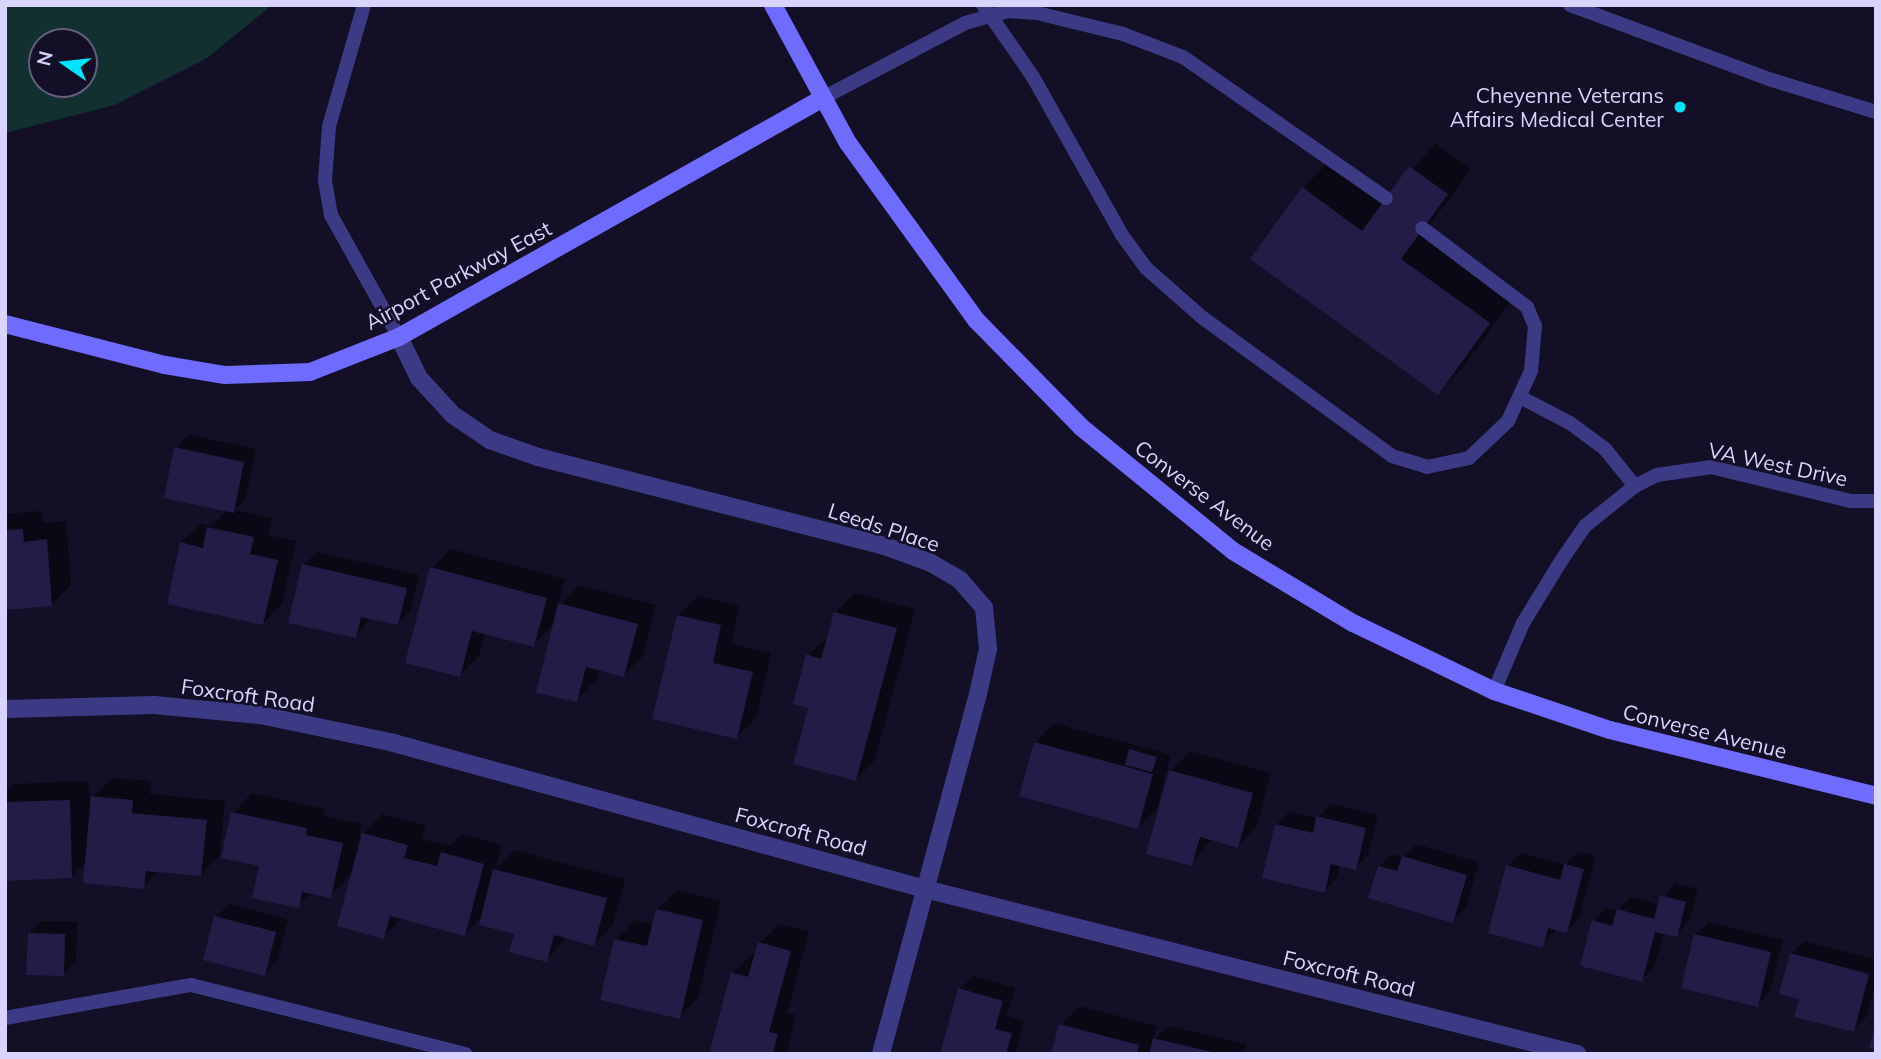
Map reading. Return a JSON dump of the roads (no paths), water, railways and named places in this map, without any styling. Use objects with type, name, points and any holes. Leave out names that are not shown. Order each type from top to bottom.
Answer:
[{"type":"main road","name":"Converse Avenue","points":[[773,5],[821,99],[910,234],[977,321],[1081,427],[1233,551],[1353,623],[1494,691],[1622,734],[1876,796]]},
{"type":"main road","name":"Airport Parkway East","points":[[5,324],[165,365],[225,375],[310,372],[399,337],[821,99]]},
{"type":"street","name":"Leeds Place","points":[[399,337],[419,379],[453,415],[490,440],[538,457],[885,546],[931,563],[960,580],[984,608],[988,649],[881,1054]]},
{"type":"street","name":"Foxcroft Road","points":[[5,709],[154,705],[260,715],[390,742],[925,889],[1577,1054]]},
{"type":"lane","points":[[364,5],[329,126],[325,181],[331,215],[399,337]]},
{"type":"lane","points":[[1570,5],[1772,80],[1876,112]]},
{"type":"lane","points":[[821,99],[985,10],[1037,13],[1123,34],[1183,57],[1386,198]]},
{"type":"lane","points":[[985,10],[1033,77],[1122,235],[1146,268],[1203,318],[1392,456],[1427,467],[1469,458],[1488,444],[1522,398],[1534,337],[1527,307],[1422,229]]},
{"type":"lane","points":[[1522,398],[1570,423],[1605,449],[1635,486]]},
{"type":"lane","name":"VA West Drive","points":[[1494,691],[1523,622],[1585,526],[1635,486],[1657,475],[1711,467],[1850,501],[1876,501]]},
{"type":"lane","points":[[5,1018],[191,985],[465,1054]]},
{"type":"place","name":"Cheyenne Veterans Affairs Medical Center","points":[[1680,107]]}]
